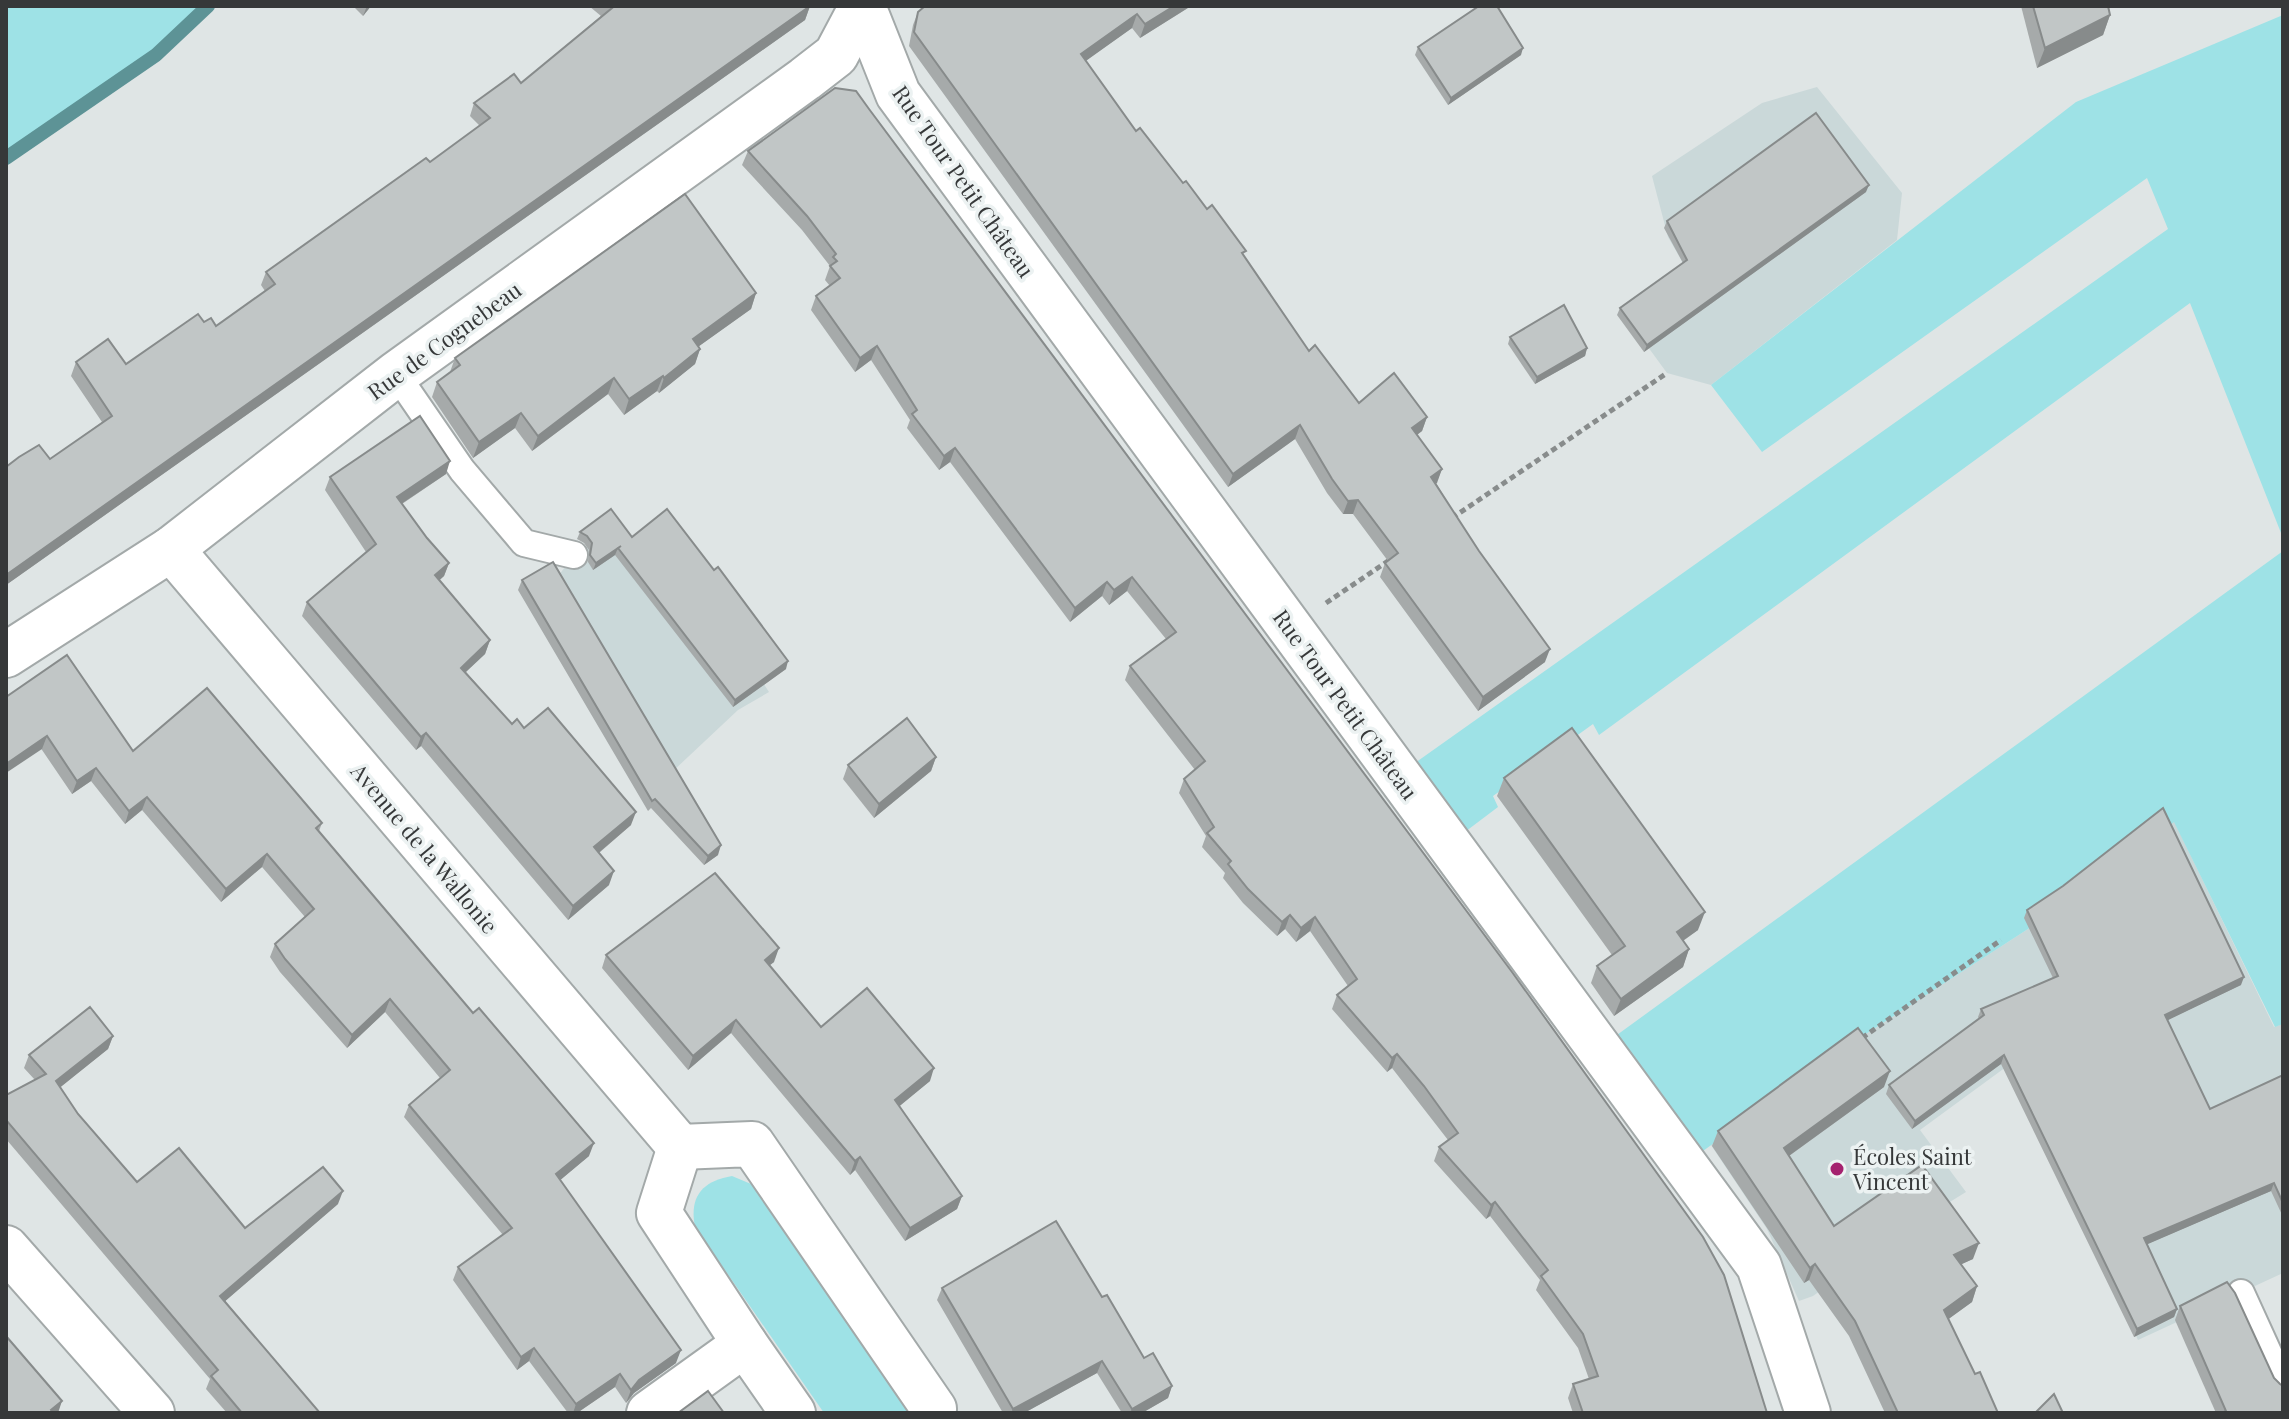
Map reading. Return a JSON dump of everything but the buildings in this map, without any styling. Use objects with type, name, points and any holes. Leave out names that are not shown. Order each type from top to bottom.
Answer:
[{"type":"street","name":"Rue de Cognebeau","points":[[6,655],[171,549],[396,374],[836,55],[862,6]]},
{"type":"street","name":"Rue Tour Petit Château","points":[[862,6],[898,94],[1759,1266],[1808,1413]]},
{"type":"street","name":"Avenue de la Wallonie","points":[[171,549],[680,1147]]},
{"type":"street","points":[[793,1413],[659,1213],[680,1147],[752,1144],[934,1409],[933,1413]]},
{"type":"street","points":[[6,1248],[152,1413]]},
{"type":"street","points":[[649,1413],[745,1344]]},
{"type":"lane","points":[[396,374],[462,470],[524,543],[574,555]]},
{"type":"lane","points":[[2241,1293],[2283,1385]]},
{"type":"path","points":[[1445,522],[1667,373]]},
{"type":"path","points":[[1289,628],[1393,557]]},
{"type":"path","points":[[1849,1047],[2001,940]]},
{"type":"shaded area","points":[[6,6],[202,6],[153,52],[6,152]]},
{"type":"shaded area","points":[[2283,15],[2283,538],[2190,303],[1599,735],[1593,724],[1493,796],[1498,807],[1449,844],[1398,775],[2168,229],[2147,178],[1762,452],[1711,385],[2076,102]]},
{"type":"shaded area","points":[[1817,87],[1902,193],[1897,240],[1711,385],[1667,373],[1629,321],[1691,277],[1668,237],[1652,176],[1762,103]]},
{"type":"shaded area","points":[[616,524],[749,661],[769,692],[738,710],[672,772],[556,579],[574,555]]},
{"type":"shaded area","points":[[2283,551],[2283,1024],[2275,1027],[2174,822],[2028,929],[1855,1041],[1685,1164],[1599,1048]]},
{"type":"shaded area","points":[[2174,821],[2274,1027],[2283,1024],[2283,1273],[2138,1340],[2006,1067],[1920,1130],[1966,1192],[1919,1221],[1813,1296],[1799,1301],[1767,1229],[1711,1145],[1855,1041],[2028,929]]},
{"type":"shaded area","points":[[732,1176],[751,1184],[905,1400],[910,1413],[824,1413],[695,1227],[694,1207],[700,1192],[713,1182]]},
{"type":"waterway","points":[[6,158],[156,55],[208,6]]},
{"type":"place","name":"Écoles Saint Vincent","points":[[1837,1169]]}]
